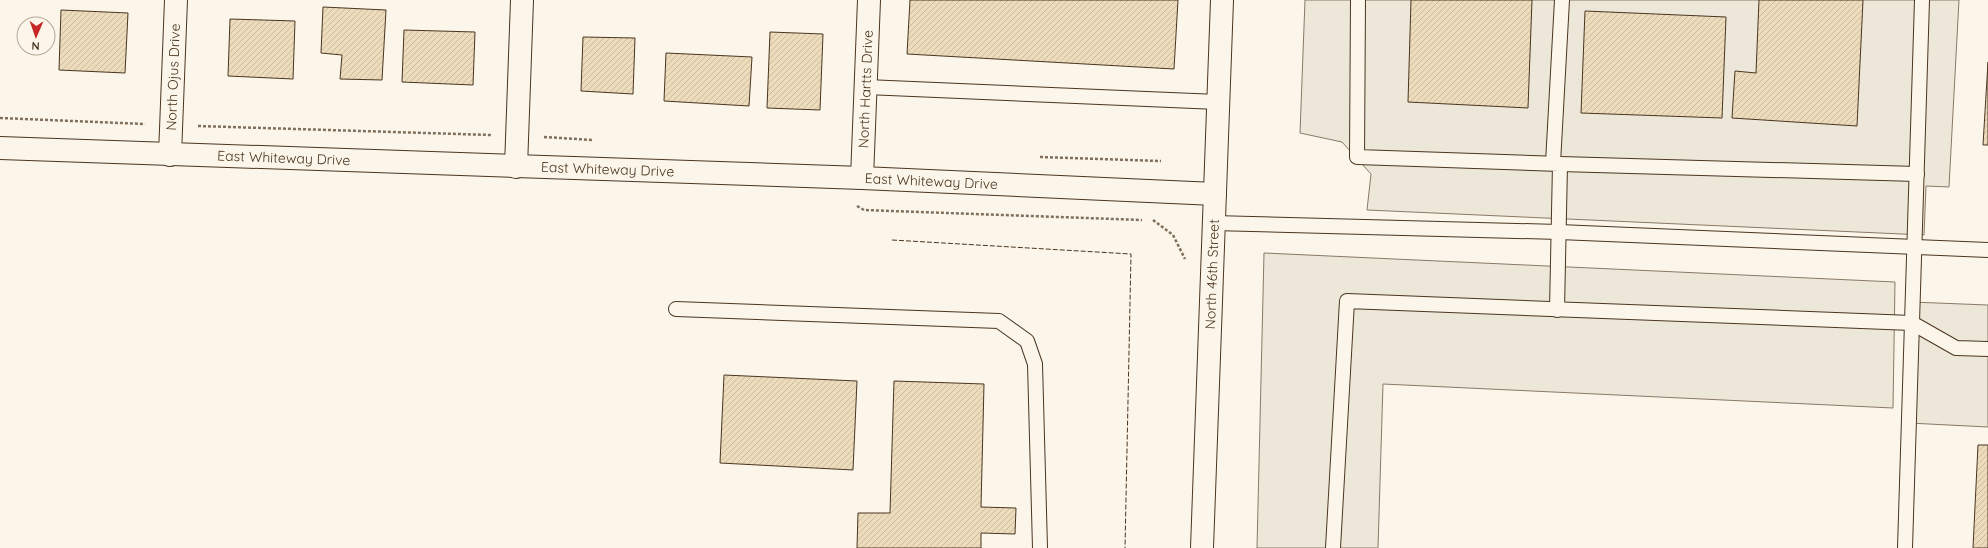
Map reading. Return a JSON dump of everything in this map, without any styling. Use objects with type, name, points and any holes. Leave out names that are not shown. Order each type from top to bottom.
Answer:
[{"type":"street","name":"North Ojus Drive","points":[[170,155],[176,0]]},
{"type":"street","points":[[516,167],[522,0]]},
{"type":"street","name":"North Hartts Drive","points":[[862,178],[869,0]]},
{"type":"street","name":"North 46th Street","points":[[1202,548],[1222,0]]},
{"type":"street","name":"East Whiteway Drive","points":[[0,148],[862,178],[1215,194]]},
{"type":"lane","points":[[1358,0],[1357,157],[1917,174]]},
{"type":"lane","points":[[1557,310],[1559,232],[1556,163],[1562,0]]},
{"type":"lane","points":[[1905,548],[1922,0]]},
{"type":"lane","points":[[866,87],[1218,102]]},
{"type":"lane","points":[[1213,223],[1559,232],[1988,250]]},
{"type":"lane","points":[[1333,548],[1348,301],[1912,323],[1956,348],[1988,349]]},
{"type":"lane","points":[[676,309],[999,321],[1027,341],[1035,364],[1040,548]]},
{"type":"path","points":[[0,118],[517,136]]},
{"type":"path","points":[[1156,220],[1173,236],[1185,260]]},
{"type":"shaded area","points":[[1305,0],[1959,0],[1949,187],[1926,186],[1924,235],[1367,210],[1371,174],[1342,142],[1300,133]]},
{"type":"shaded area","points":[[1264,253],[1895,282],[1893,408],[1383,384],[1378,548],[1257,548]]},
{"type":"shaded area","points":[[1911,302],[1988,305],[1988,427],[1909,423]]},
{"type":"building","points":[[910,0],[1178,0],[1174,69],[907,54]]},
{"type":"building","points":[[1411,0],[1532,0],[1528,108],[1408,102]]},
{"type":"building","points":[[1759,0],[1863,0],[1857,126],[1732,118],[1735,71],[1756,73]]},
{"type":"building","points":[[323,7],[386,10],[382,80],[340,79],[342,55],[321,53]]},
{"type":"building","points":[[61,10],[128,13],[125,73],[59,70]]},
{"type":"building","points":[[1585,11],[1726,17],[1722,118],[1581,113]]},
{"type":"building","points":[[230,19],[295,21],[293,79],[228,76]]},
{"type":"building","points":[[404,30],[475,32],[473,85],[402,82]]},
{"type":"building","points":[[770,32],[823,34],[820,110],[767,108]]},
{"type":"building","points":[[583,37],[635,38],[633,94],[581,91]]},
{"type":"building","points":[[666,53],[752,57],[749,106],[664,101]]},
{"type":"building","points":[[1988,62],[1988,145],[1983,145]]},
{"type":"building","points":[[724,375],[857,381],[853,470],[720,463]]},
{"type":"building","points":[[894,381],[984,384],[981,507],[1016,508],[1015,534],[981,533],[981,548],[857,548],[858,513],[890,513]]},
{"type":"building","points":[[1978,445],[1988,445],[1988,548],[1973,548]]},
{"type":"fence","points":[[892,240],[1131,254],[1125,548]]}]
